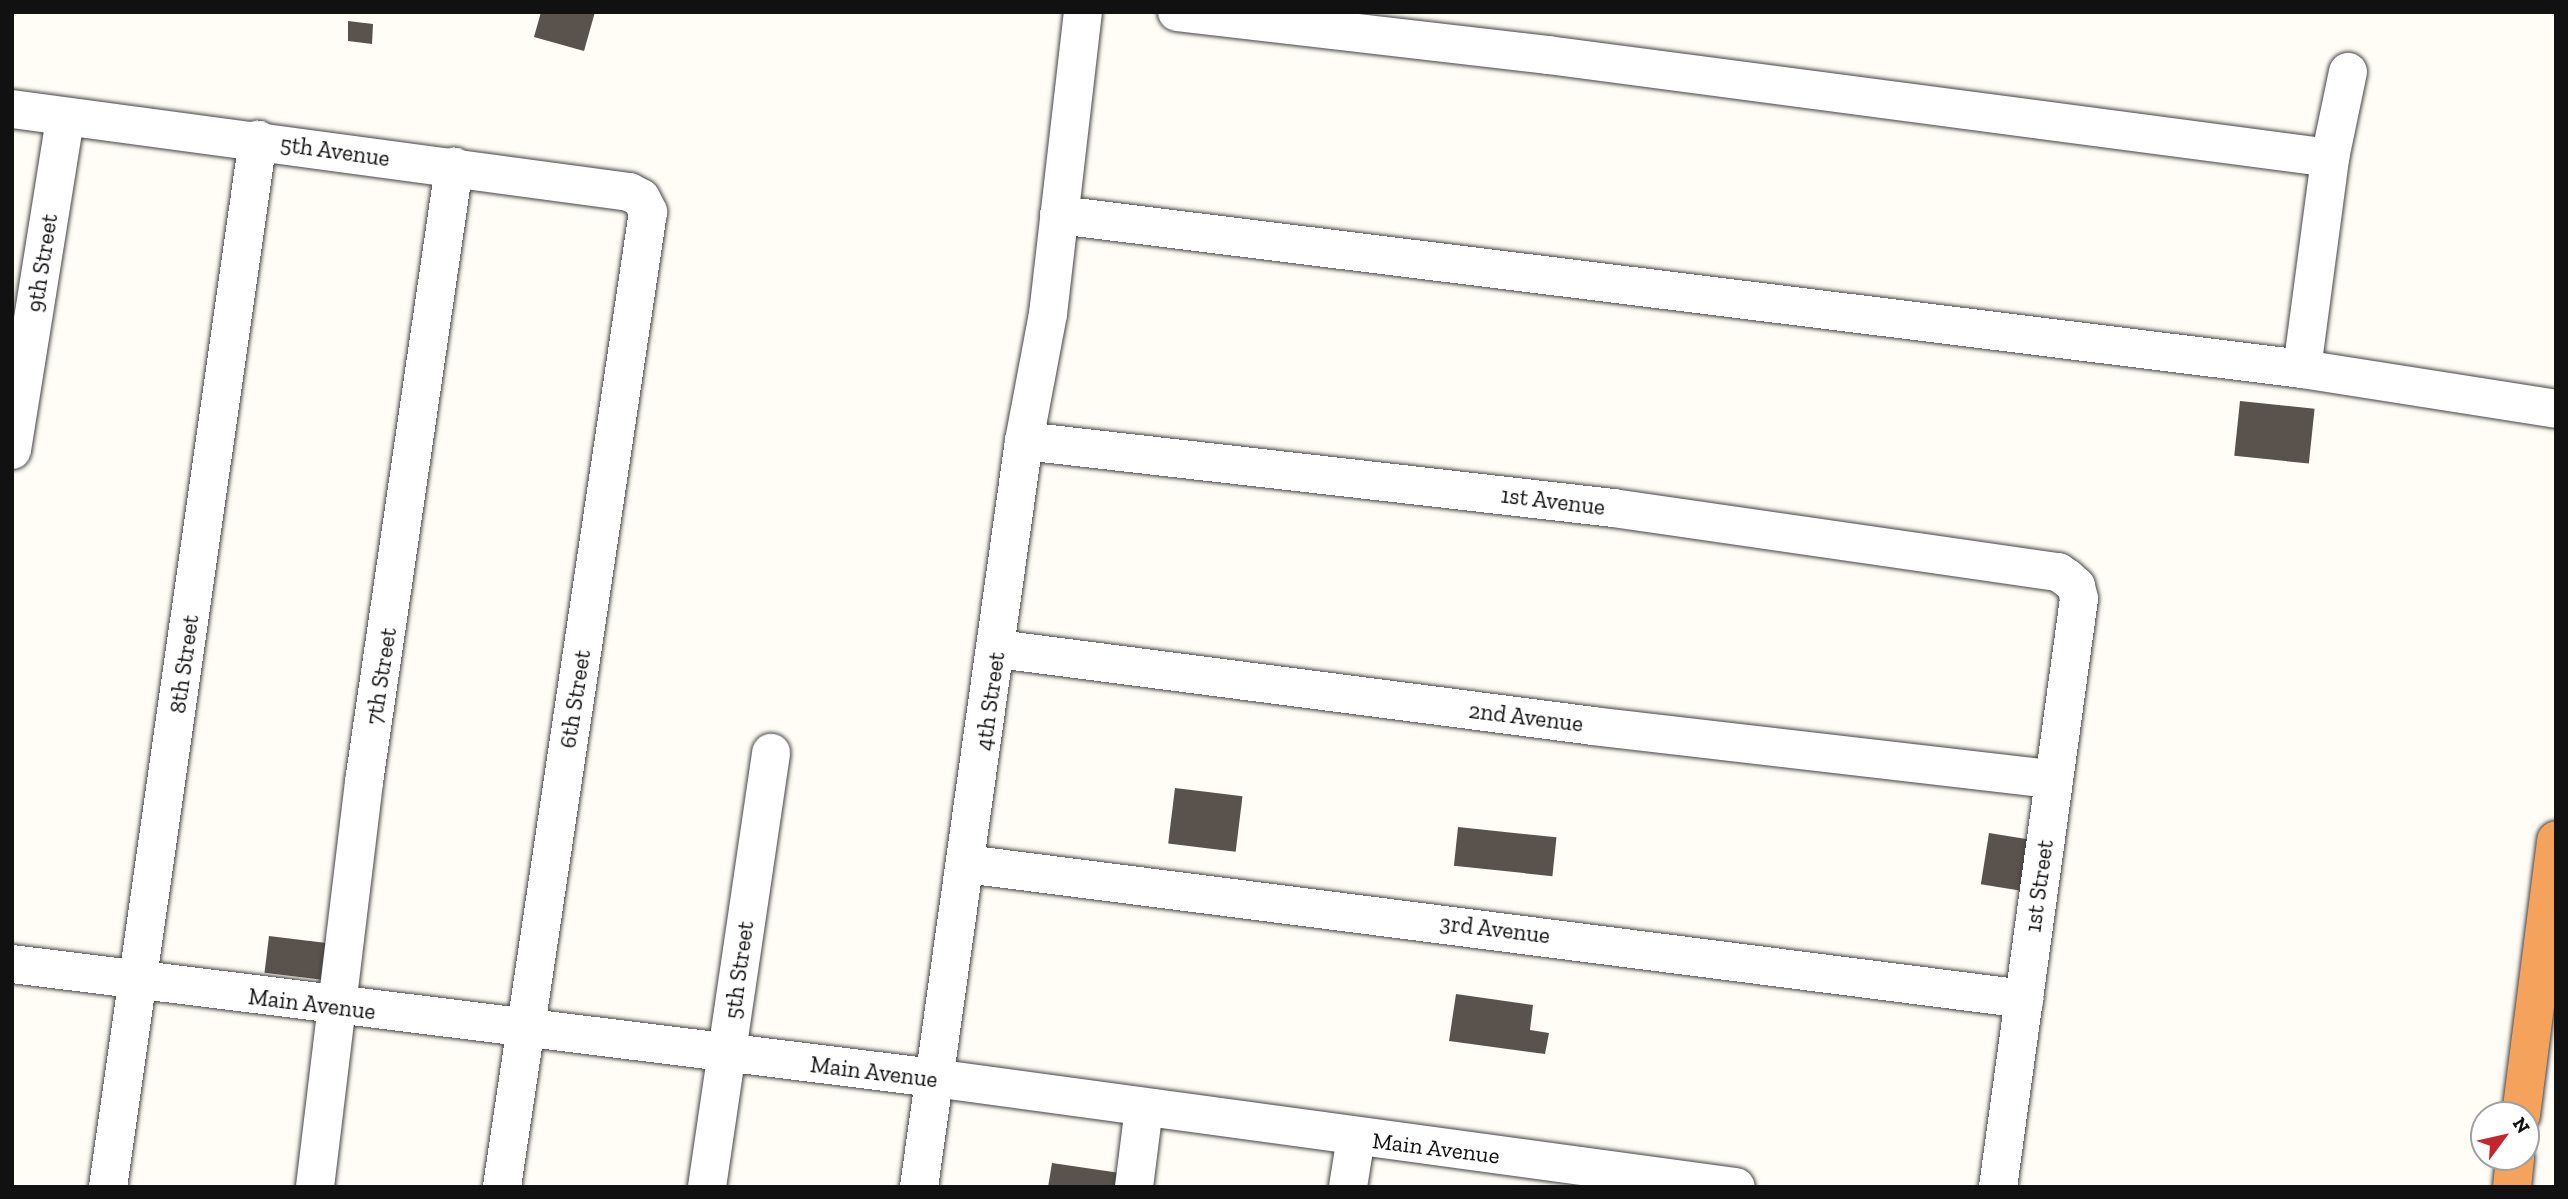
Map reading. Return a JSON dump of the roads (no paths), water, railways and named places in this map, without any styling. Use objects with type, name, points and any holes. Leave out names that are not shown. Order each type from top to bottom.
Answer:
[{"type":"highway","points":[[2523,1101],[2556,840]]},
{"type":"street","name":"4th Street","points":[[919,1187],[998,649],[1024,441],[1048,314],[1083,12]]},
{"type":"street","points":[[1177,12],[1548,55],[2330,158]]},
{"type":"street","points":[[2302,369],[2330,158],[2348,72]]},
{"type":"street","name":"5th Avenue","points":[[12,109],[629,191],[641,198],[648,212]]},
{"type":"street","name":"9th Street","points":[[12,450],[65,118]]},
{"type":"street","name":"8th Street","points":[[108,1187],[258,140]]},
{"type":"street","name":"7th Street","points":[[315,1187],[335,1007],[454,167]]},
{"type":"street","name":"6th Street","points":[[502,1187],[648,212]]},
{"type":"street","points":[[1059,215],[2302,369],[2556,409]]},
{"type":"street","name":"1st Avenue","points":[[1024,441],[1613,508],[2058,572],[2076,586]]},
{"type":"street","name":"1st Street","points":[[1998,1187],[2079,599],[2076,586]]},
{"type":"street","name":"2nd Avenue","points":[[998,649],[1593,726],[2054,779]]},
{"type":"street","name":"5th Street","points":[[707,1187],[771,754]]},
{"type":"street","name":"3rd Avenue","points":[[966,864],[2024,999]]},
{"type":"street","name":"Main Avenue","points":[[12,964],[335,1007],[934,1078],[1356,1138],[1736,1187]]},
{"type":"street","points":[[1134,1187],[1144,1108]]},
{"type":"street","points":[[1348,1187],[1356,1138]]}]
